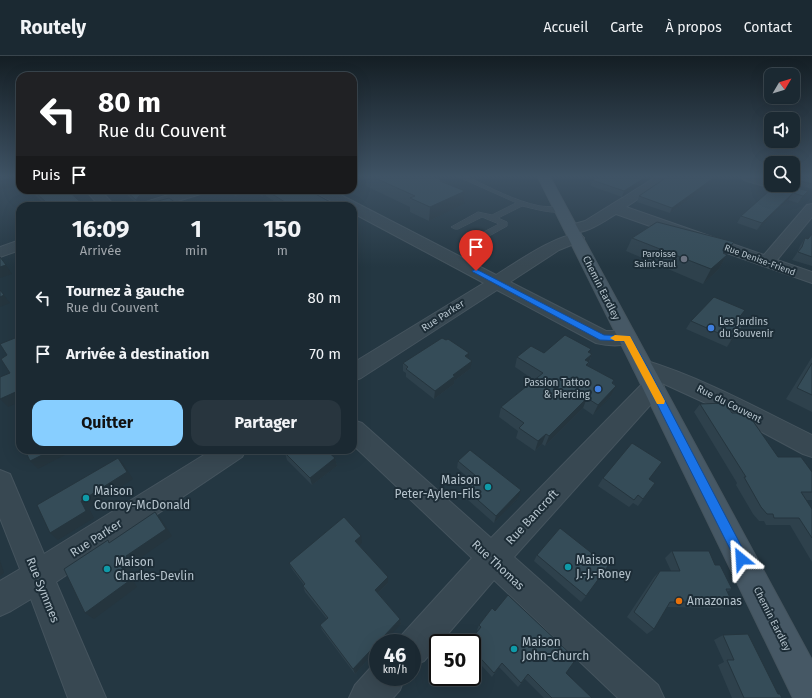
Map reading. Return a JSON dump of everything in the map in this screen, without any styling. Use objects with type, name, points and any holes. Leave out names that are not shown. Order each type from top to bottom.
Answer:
[{"type":"main road","name":"Chemin Eardley","points":[[560,207],[627,338],[649,377],[812,698]]},
{"type":"street","name":"Rue Parker","points":[[357,370],[553,247],[570,226],[590,224],[620,207]]},
{"type":"street","points":[[766,262],[812,208]]},
{"type":"street","points":[[357,209],[603,338],[627,338]]},
{"type":"street","name":"Rue Denise-Friend","points":[[617,209],[812,278]]},
{"type":"street","points":[[0,252],[16,246]]},
{"type":"street","name":"Rue du Couvent","points":[[649,377],[679,379],[717,397],[812,447]]},
{"type":"street","name":"Rue Bancroft","points":[[421,639],[649,377]]},
{"type":"street","name":"Rue Thomas","points":[[357,434],[645,698]]},
{"type":"street","name":"Rue Parker","points":[[0,600],[227,454]]},
{"type":"street","name":"Rue Symmes","points":[[0,482],[87,698]]},
{"type":"street","points":[[368,698],[379,686]]},
{"type":"lane","points":[[493,218],[514,207]]},
{"type":"lane","points":[[532,207],[545,210],[570,226]]},
{"type":"lane","points":[[455,227],[481,214],[504,224],[479,238]]},
{"type":"building","points":[[751,207],[779,207],[762,223],[741,216]]},
{"type":"building","points":[[657,222],[734,242],[723,253],[727,255],[711,269],[632,238]]},
{"type":"building","points":[[812,234],[812,257],[798,252],[802,247],[805,238],[808,239]]},
{"type":"building","points":[[0,257],[6,265],[0,267]]},
{"type":"building","points":[[0,290],[4,295],[0,297]]},
{"type":"building","points":[[714,297],[745,310],[738,319],[746,322],[732,339],[691,321]]},
{"type":"building","points":[[565,335],[591,349],[588,352],[592,354],[585,360],[589,362],[586,365],[614,380],[612,383],[616,386],[598,405],[587,398],[549,436],[546,434],[538,441],[519,428],[524,423],[501,407],[543,373],[517,357],[531,346],[544,353]]},
{"type":"building","points":[[16,338],[16,392],[0,399],[0,377],[10,373],[1,359],[7,355],[0,344]]},
{"type":"building","points":[[442,338],[446,340],[448,339],[469,353],[465,356],[472,361],[435,391],[406,369],[408,367],[403,363]]},
{"type":"building","points":[[812,363],[812,395],[797,388]]},
{"type":"building","points":[[725,403],[732,413],[748,414],[778,457],[801,457],[812,472],[812,492],[801,492],[812,509],[812,538],[799,518],[774,518],[773,514],[767,514],[761,507],[744,477],[746,477],[700,404]]},
{"type":"building","points":[[632,443],[662,462],[649,479],[655,483],[643,499],[638,495],[634,500],[603,478]]},
{"type":"building","name":"Maison Peter-Aylen-Fils","points":[[470,450],[521,490],[496,516],[470,493],[473,490],[467,484],[476,476],[458,461]]},
{"type":"building","points":[[27,454],[44,454],[30,461]]},
{"type":"building","points":[[286,454],[330,454],[335,458],[310,478]]},
{"type":"building","points":[[118,458],[127,472],[81,501],[86,511],[50,533],[37,505]]},
{"type":"building","name":"Maison Charles-Devlin","points":[[155,512],[166,529],[126,556],[128,561],[121,566],[129,581],[85,613],[64,569],[108,540],[109,543]]},
{"type":"building","points":[[344,517],[361,536],[355,541],[388,577],[375,590],[400,619],[386,634],[369,634],[369,652],[353,669],[320,625],[328,618],[303,586],[305,584],[289,563]]},
{"type":"building","name":"Maison J.-J.-Roney","points":[[560,528],[608,566],[586,596],[537,555]]},
{"type":"building","name":"Amazonas","points":[[672,551],[709,551],[715,565],[720,565],[732,589],[726,589],[732,602],[670,602],[654,629],[634,612],[660,571],[680,571]]},
{"type":"building","name":"Maison John-Church","points":[[508,595],[576,659],[566,673],[592,698],[552,698],[528,674],[521,683],[502,663],[494,673],[481,659],[481,634],[475,634],[481,627],[479,625],[492,608],[495,611]]},
{"type":"building","points":[[748,634],[778,694],[780,694],[782,698],[744,698],[727,660],[734,660],[723,635]]},
{"type":"slow traffic","points":[[615,338],[627,338],[661,401]]},
{"type":"place","name":"Paroisse Saint-Paul","points":[[684,259]]},
{"type":"place","name":"Les Jardins du Souvenir","points":[[711,328]]},
{"type":"place","name":"Passion Tattoo & Piercing","points":[[598,389]]},
{"type":"place","name":"Maison Peter-Aylen-Fils","points":[[488,487]]},
{"type":"place","name":"Maison Conroy-McDonald","points":[[86,498]]},
{"type":"place","name":"Maison J.-J.-Roney","points":[[568,567]]},
{"type":"place","name":"Maison Charles-Devlin","points":[[107,569]]},
{"type":"place","name":"Amazonas","points":[[679,601]]},
{"type":"place","name":"Maison John-Church","points":[[514,649]]},
{"type":"route","points":[[476,271],[603,338],[627,338],[644,368],[741,559]]}]
